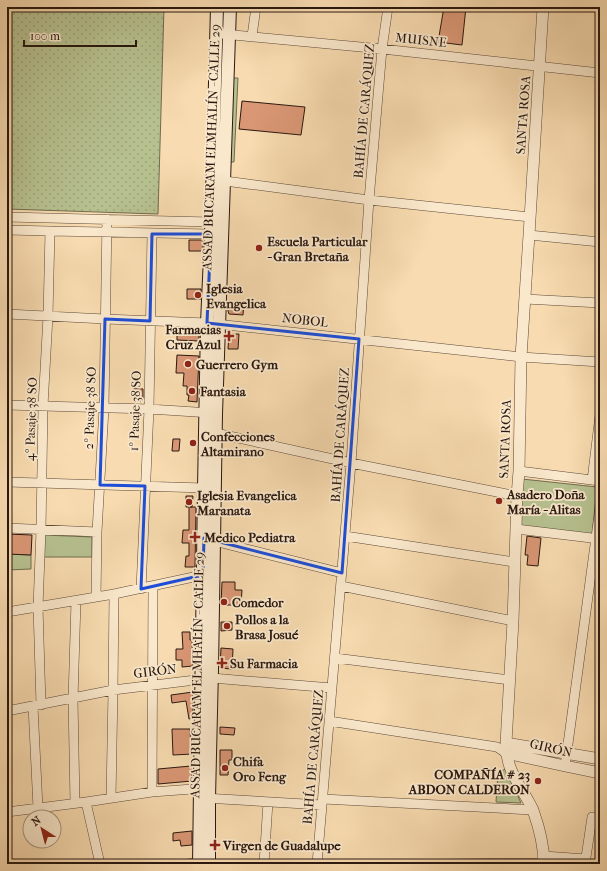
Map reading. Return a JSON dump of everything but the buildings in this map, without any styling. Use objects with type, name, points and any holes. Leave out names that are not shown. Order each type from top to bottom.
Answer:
[{"type":"main road","points":[[201,863],[205,793],[207,679],[203,575],[204,488],[211,432],[213,324],[211,234],[217,7]]},
{"type":"main road","name":"ASSAD BUCARAM ELMHALÍN - CALLE 29","points":[[213,324],[225,181],[230,7]]},
{"type":"main road","name":"ASSAD BUCARAM ELMHALÍN - CALLE 29","points":[[207,679],[214,541],[211,432]]},
{"type":"street","points":[[252,36],[256,7]]},
{"type":"street","name":"BAHÍA DE CARÁQUEZ","points":[[317,864],[351,463],[369,200],[382,49],[388,7]]},
{"type":"street","name":"SANTA ROSA","points":[[543,7],[521,357],[519,471],[510,680],[503,748],[511,771],[532,810],[540,835],[544,861]]},
{"type":"street","name":"MUISNE","points":[[216,34],[252,36],[382,49],[600,73]]},
{"type":"street","points":[[225,181],[369,200],[530,217]]},
{"type":"street","points":[[7,216],[212,222]]},
{"type":"street","name":"2º Pasaje 38 SO","points":[[96,597],[97,532],[104,408],[107,219]]},
{"type":"street","points":[[7,230],[211,234]]},
{"type":"street","name":"4º Pasaje 38 SO","points":[[38,808],[38,607],[43,406],[48,316],[50,231]]},
{"type":"street","name":"1º Pasaje 38 SO","points":[[141,589],[148,410],[152,234]]},
{"type":"street","points":[[529,235],[600,242]]},
{"type":"street","points":[[525,299],[600,303]]},
{"type":"street","name":"NOBOL","points":[[7,314],[213,324],[521,357],[600,362]]},
{"type":"street","points":[[7,405],[211,413]]},
{"type":"street","points":[[519,471],[596,480],[600,416]]},
{"type":"street","points":[[211,432],[351,463],[517,496]]},
{"type":"street","points":[[7,482],[204,488]]},
{"type":"street","points":[[565,766],[598,539],[600,508]]},
{"type":"street","points":[[7,528],[97,532]]},
{"type":"street","points":[[516,529],[598,539]]},
{"type":"street","points":[[345,536],[514,562]]},
{"type":"street","points":[[214,541],[342,573]]},
{"type":"street","points":[[7,612],[153,587],[203,575]]},
{"type":"street","points":[[341,586],[513,621]]},
{"type":"street","points":[[152,792],[153,587]]},
{"type":"street","points":[[110,798],[114,594]]},
{"type":"street","points":[[75,803],[73,699],[76,601]]},
{"type":"street","points":[[335,658],[510,680]]},
{"type":"street","name":"GIRÓN","points":[[7,711],[113,690],[207,679],[332,688]]},
{"type":"street","name":"GIRÓN","points":[[329,721],[503,748],[600,759]]},
{"type":"street","name":"GIRÓN","points":[[503,748],[565,766],[600,773]]},
{"type":"street","points":[[7,812],[152,792],[205,793],[268,802],[322,802],[532,810]]},
{"type":"street","points":[[86,802],[100,864]]},
{"type":"street","points":[[264,864],[268,802]]},
{"type":"street","points":[[441,864],[585,861],[592,817]]},
{"type":"highlighted area","points":[[152,234],[211,234],[207,323],[359,339],[342,573],[204,538],[203,575],[141,589],[145,486],[100,485],[105,319],[150,321]]},
{"type":"green space","points":[[7,7],[164,7],[158,214],[7,209]]},
{"type":"green space","points":[[230,78],[238,78],[234,162],[227,162]]},
{"type":"green space","points":[[522,479],[597,487],[592,535],[520,526]]},
{"type":"green space","points":[[43,535],[92,537],[92,557],[41,557]]},
{"type":"green space","points":[[7,554],[31,555],[31,569],[7,570]]},
{"type":"green space","points":[[506,769],[521,803],[496,802],[498,772]]},
{"type":"place","name":"Escuela Particular - Gran Bretaña","points":[[259,248]]},
{"type":"place","name":"Iglesia Evangelica","points":[[198,295]]},
{"type":"place","name":"Farmacias Cruz Azul","points":[[229,336]]},
{"type":"place","name":"Guerrero Gym","points":[[188,364]]},
{"type":"place","name":"Fantasia","points":[[192,391]]},
{"type":"place","name":"Confecciones Altamirano","points":[[193,443]]},
{"type":"place","name":"Asadero Doña María - Alitas","points":[[499,501]]},
{"type":"place","name":"Iglesia Evangelica Maranata","points":[[189,502]]},
{"type":"place","name":"Medico Pediatra","points":[[195,537]]},
{"type":"place","name":"Comedor","points":[[224,602]]},
{"type":"place","name":"Pollos a la Brasa Josué","points":[[227,626]]},
{"type":"place","name":"Su Farmacia","points":[[222,663]]},
{"type":"place","name":"Chifa Oro Feng","points":[[225,768]]},
{"type":"place","name":"COMPAÑÍA # 23 ABDON CALDERON","points":[[538,781]]},
{"type":"place","name":"Virgen de Guadalupe","points":[[215,845]]}]
